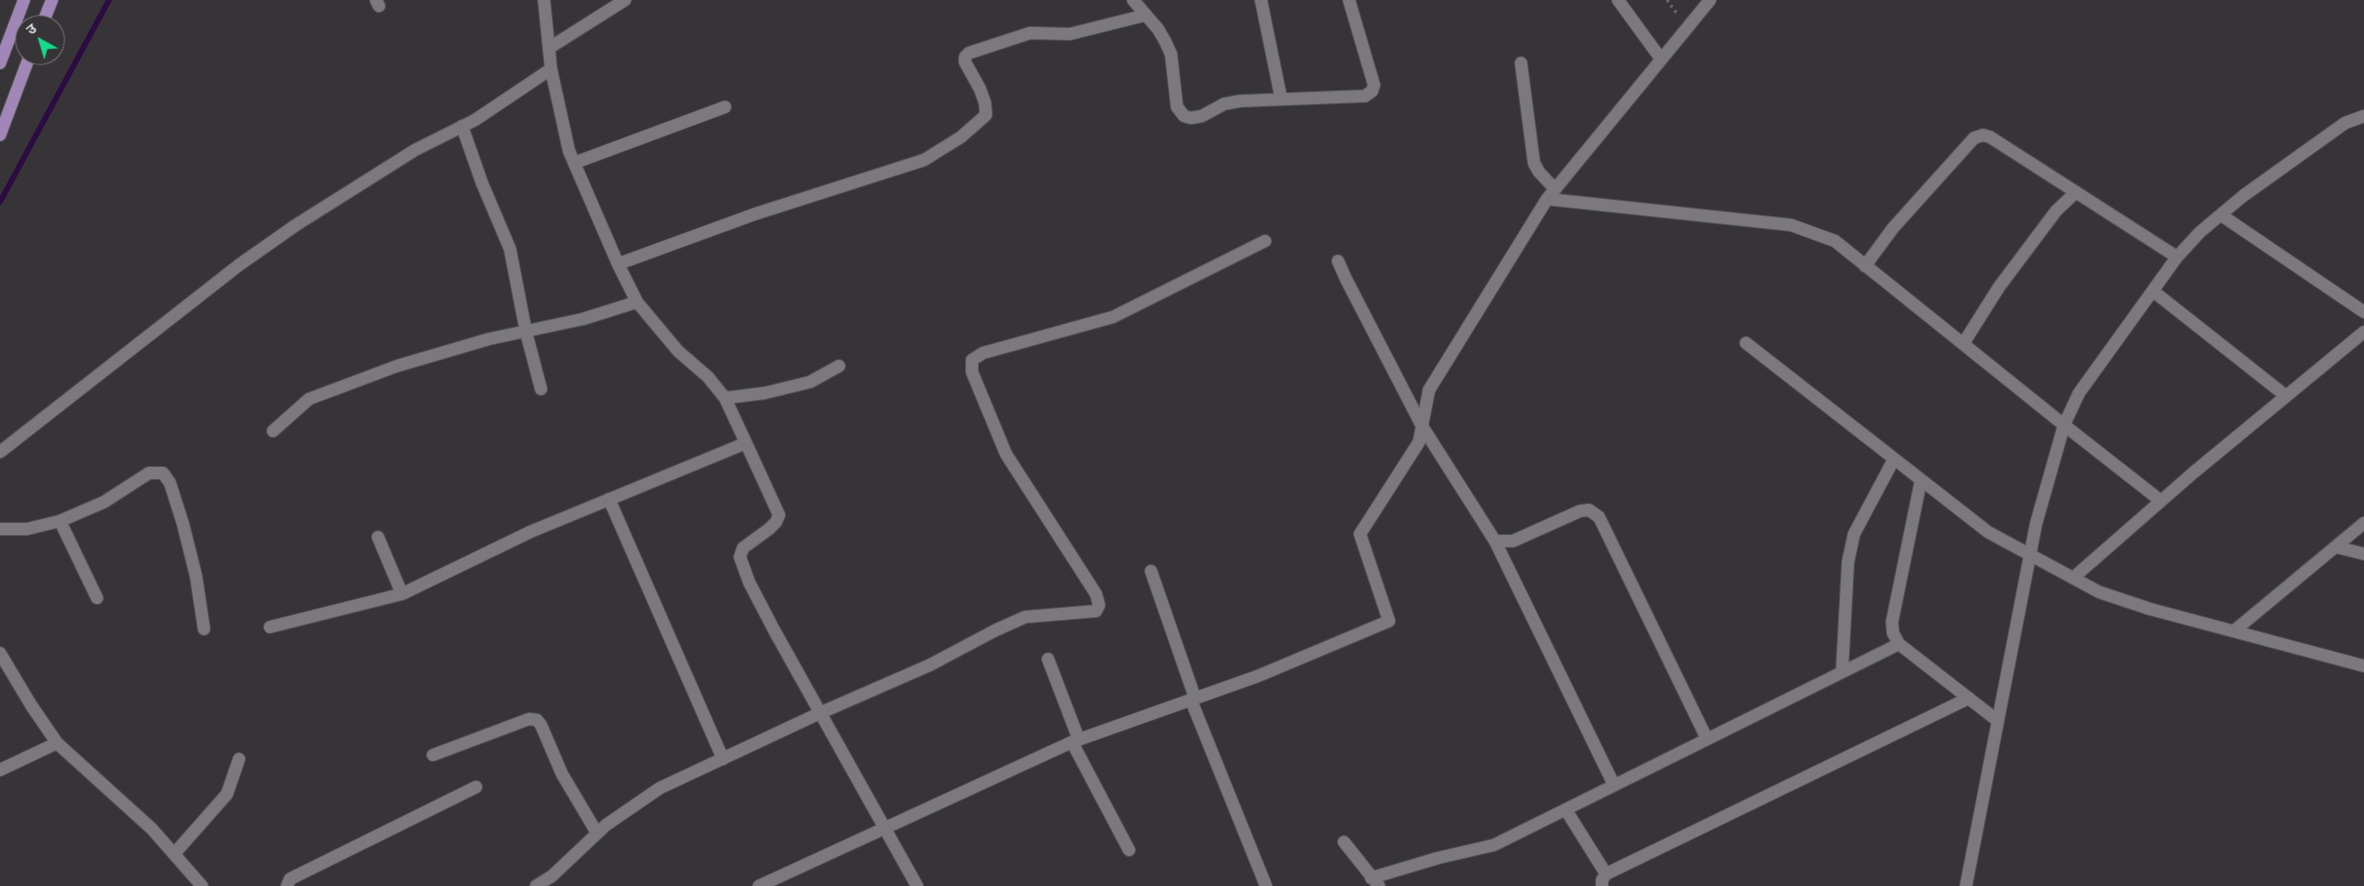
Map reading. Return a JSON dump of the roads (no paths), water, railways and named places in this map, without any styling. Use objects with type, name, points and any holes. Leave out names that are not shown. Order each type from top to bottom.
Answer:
[{"type":"main road","points":[[0,63],[24,0]]},
{"type":"main road","points":[[46,15],[52,0]]},
{"type":"main road","points":[[0,136],[26,65]]},
{"type":"street","points":[[544,0],[551,69],[569,151],[618,264],[637,302],[678,351],[708,377],[725,398],[779,515],[776,522],[769,529],[743,548],[740,557],[749,582],[917,886]]},
{"type":"street","points":[[549,48],[625,0]]},
{"type":"street","points":[[1133,0],[1158,29],[1171,54],[1177,107],[1184,116],[1191,118],[1202,116],[1224,104],[1240,101],[1365,96],[1372,91],[1374,85],[1349,0]]},
{"type":"street","points":[[1261,0],[1281,98]]},
{"type":"street","points":[[1618,0],[1661,59]]},
{"type":"street","points":[[759,886],[1076,741],[1258,676],[1389,621],[1360,534],[1419,442],[1428,390],[1551,194],[1710,0]]},
{"type":"street","points":[[618,264],[755,214],[924,160],[961,137],[986,115],[985,103],[980,89],[965,62],[965,57],[969,53],[1030,33],[1070,34],[1146,15]]},
{"type":"street","points":[[1521,63],[1534,163],[1551,194]]},
{"type":"street","points":[[0,452],[239,265],[282,235],[415,150],[475,120],[551,69]]},
{"type":"street","points":[[574,163],[725,107]]},
{"type":"street","points":[[1966,886],[2036,524],[2064,425],[2079,393],[2177,257],[2200,232],[2345,123],[2364,116]]},
{"type":"street","points":[[462,126],[482,183],[510,249],[526,332],[541,389]]},
{"type":"street","points":[[1866,266],[1893,228],[1974,138],[1983,135],[1990,137],[2177,257]]},
{"type":"street","points":[[1963,344],[1999,287],[2050,218],[2076,192]]},
{"type":"street","points":[[1551,194],[1791,225],[1835,241],[2161,501]]},
{"type":"street","points":[[2222,215],[2364,312]]},
{"type":"street","points":[[536,886],[552,876],[606,825],[660,788],[820,713],[930,666],[994,631],[1025,617],[1096,611],[1099,605],[1096,594],[1006,454],[972,372],[972,360],[983,353],[1113,317],[1266,241]]},
{"type":"street","points":[[1338,261],[1422,426],[1495,541],[1614,786]]},
{"type":"street","points":[[2153,291],[2286,396]]},
{"type":"street","points":[[273,431],[309,400],[397,366],[489,339],[582,319],[637,302]]},
{"type":"street","points":[[2073,578],[2161,501],[2364,332]]},
{"type":"street","points":[[1746,343],[1988,532],[2073,578],[2107,595],[2150,609],[2364,666]]},
{"type":"street","points":[[725,398],[765,393],[810,382],[839,366]]},
{"type":"street","points":[[270,626],[402,594],[530,532],[746,443]]},
{"type":"street","points":[[1842,672],[1848,562],[1854,534],[1894,458]]},
{"type":"street","points":[[0,529],[22,530],[60,520],[104,502],[149,473],[163,473],[170,483],[183,524],[196,576],[204,629]]},
{"type":"street","points":[[1921,480],[1892,622],[1893,633],[1899,644],[1998,721]]},
{"type":"street","points":[[609,500],[723,759]]},
{"type":"street","points":[[1495,541],[1513,541],[1580,511],[1589,510],[1598,517],[1707,739]]},
{"type":"street","points":[[60,520],[97,598]]},
{"type":"street","points":[[2234,631],[2364,523]]},
{"type":"street","points":[[378,537],[402,594]]},
{"type":"street","points":[[2336,547],[2364,554]]},
{"type":"street","points":[[1151,571],[1193,699],[1266,886]]},
{"type":"street","points":[[1344,842],[1375,882],[1438,858],[1494,845],[1899,644]]},
{"type":"street","points":[[0,653],[31,705],[57,743],[152,829],[202,886]]},
{"type":"street","points":[[1048,659],[1076,741],[1129,850]]},
{"type":"street","points":[[1566,810],[1604,880],[1969,698]]},
{"type":"street","points":[[433,755],[529,719],[537,720],[542,725],[562,774],[596,834]]},
{"type":"street","points":[[0,770],[57,743]]},
{"type":"street","points":[[174,854],[227,794],[239,759]]},
{"type":"street","points":[[287,886],[290,879],[476,787]]},
{"type":"waterway","points":[[0,202],[109,0]]}]
